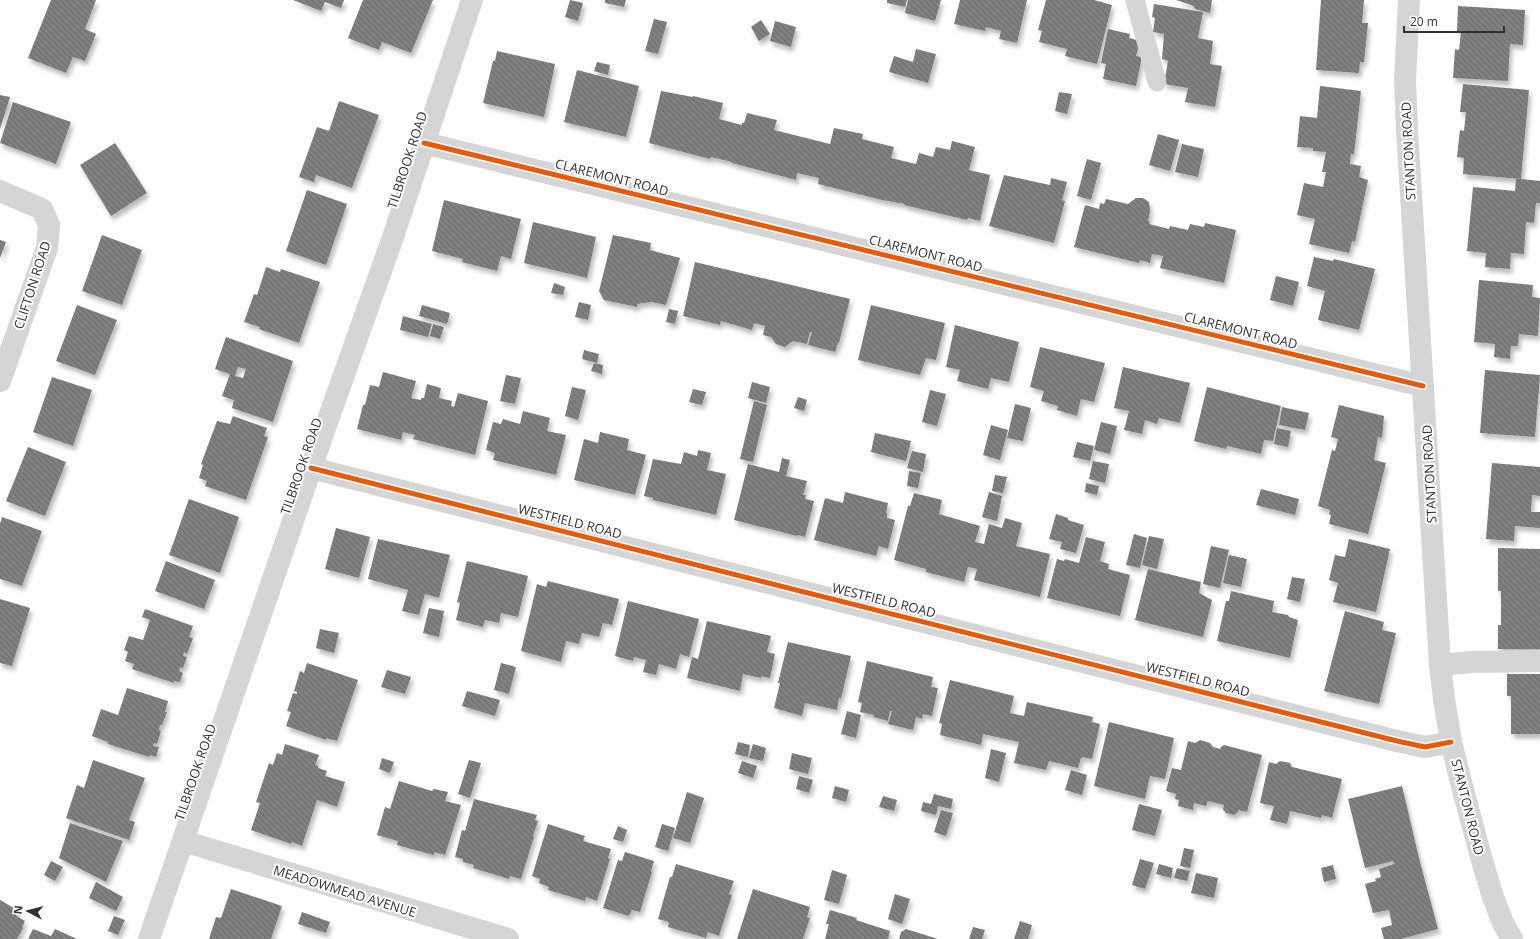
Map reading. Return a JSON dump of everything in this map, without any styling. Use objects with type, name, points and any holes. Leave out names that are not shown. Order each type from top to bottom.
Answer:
[{"type":"street","name":"TILBROOK ROAD","points":[[149,939],[392,240],[472,0]]},
{"type":"street","name":"STANTON ROAD","points":[[1409,0],[1405,80],[1406,122],[1440,665],[1451,742],[1482,864],[1500,916],[1512,939]]},
{"type":"street","name":"CLAREMONT ROAD","points":[[424,143],[1423,386]]},
{"type":"street","name":"CLIFTON ROAD","points":[[0,191],[42,209],[49,225],[47,248],[0,381]]},
{"type":"street","name":"WESTFIELD ROAD","points":[[312,468],[1403,743],[1425,747],[1451,742]]},
{"type":"street","points":[[1440,665],[1472,662],[1540,661]]},
{"type":"street","name":"MEADOWMEAD AVENUE","points":[[183,841],[508,939]]},
{"type":"lane","points":[[1135,0],[1157,82]]},
{"type":"building","points":[[51,0],[96,0],[85,29],[96,34],[85,61],[73,57],[66,73],[28,58]]},
{"type":"building","points":[[293,0],[344,0],[341,8],[325,2],[321,11]]},
{"type":"building","points":[[363,0],[433,0],[411,53],[382,42],[379,50],[348,38]]},
{"type":"building","points":[[570,0],[583,3],[578,21],[565,17]]},
{"type":"building","points":[[605,0],[626,0],[624,7],[605,3]]},
{"type":"building","points":[[887,0],[907,0],[905,7],[887,3]]},
{"type":"building","points":[[908,0],[941,0],[935,21],[905,13]]},
{"type":"building","points":[[960,0],[1027,0],[1017,43],[999,39],[1001,31],[986,27],[985,31],[954,24]]},
{"type":"building","points":[[1046,0],[1094,0],[1112,5],[1097,64],[1065,56],[1067,49],[1039,42],[1042,31],[1038,30]]},
{"type":"building","points":[[1176,0],[1212,0],[1210,13],[1195,9],[1194,6]]},
{"type":"building","points":[[1321,0],[1364,0],[1362,23],[1368,23],[1364,62],[1360,62],[1359,73],[1316,70]]},
{"type":"building","points":[[1154,4],[1203,12],[1198,38],[1213,41],[1210,64],[1222,66],[1215,107],[1185,102],[1188,88],[1164,84],[1168,61],[1162,59],[1164,34],[1153,32],[1155,18],[1152,17]]},
{"type":"building","points":[[1458,6],[1525,10],[1523,45],[1510,44],[1508,81],[1453,78],[1455,49],[1459,50],[1461,32],[1457,32]]},
{"type":"building","points":[[654,19],[667,22],[658,54],[645,51]]},
{"type":"building","points":[[761,20],[770,34],[759,41],[751,27]]},
{"type":"building","points":[[775,21],[796,27],[791,47],[770,41]]},
{"type":"building","points":[[1108,29],[1130,34],[1129,38],[1140,41],[1136,56],[1142,57],[1136,86],[1103,79],[1106,64],[1101,63]]},
{"type":"building","points":[[916,49],[936,54],[928,83],[889,72],[894,56],[913,62]]},
{"type":"building","points":[[497,51],[555,64],[544,117],[483,103],[493,61],[495,61]]},
{"type":"building","points":[[597,62],[610,65],[608,75],[594,71]]},
{"type":"building","points":[[577,70],[639,86],[626,137],[564,122]]},
{"type":"building","points":[[1463,84],[1529,90],[1521,179],[1463,174],[1464,158],[1457,157],[1460,130],[1464,131],[1466,112],[1460,112]]},
{"type":"building","points":[[1320,86],[1361,91],[1354,154],[1351,154],[1350,164],[1361,166],[1359,177],[1368,180],[1355,242],[1352,241],[1349,253],[1309,244],[1315,219],[1297,215],[1304,183],[1323,187],[1326,172],[1322,172],[1326,152],[1313,151],[1313,148],[1297,147],[1300,116],[1317,118]]},
{"type":"building","points":[[661,91],[723,103],[719,119],[742,125],[747,113],[777,120],[774,130],[830,144],[834,128],[863,134],[862,139],[894,147],[891,158],[916,164],[919,153],[933,157],[936,147],[950,150],[952,141],[975,147],[969,170],[990,175],[980,221],[968,218],[967,220],[818,184],[819,178],[797,173],[796,180],[732,162],[711,157],[710,159],[649,143]]},
{"type":"building","points":[[1059,92],[1072,94],[1067,114],[1055,111]]},
{"type":"building","points":[[0,95],[10,97],[0,129]]},
{"type":"building","points":[[339,101],[379,115],[352,188],[316,175],[314,182],[299,177],[317,127],[329,131]]},
{"type":"building","points":[[13,102],[71,122],[56,164],[0,143]]},
{"type":"building","points":[[1158,134],[1179,140],[1170,171],[1149,165]]},
{"type":"building","points":[[115,143],[147,193],[111,216],[80,165]]},
{"type":"building","points":[[1182,144],[1204,149],[1198,177],[1175,172]]},
{"type":"building","points":[[1087,159],[1101,163],[1091,200],[1077,196]]},
{"type":"building","points":[[1004,175],[1050,185],[1051,178],[1067,182],[1062,200],[1065,201],[1054,243],[989,226]]},
{"type":"building","points":[[1516,179],[1540,181],[1540,203],[1536,203],[1534,223],[1526,222],[1524,254],[1511,253],[1510,269],[1485,267],[1486,253],[1467,251],[1473,187],[1515,191]]},
{"type":"building","points":[[307,190],[347,204],[326,265],[286,251]]},
{"type":"building","points":[[1136,198],[1143,198],[1149,202],[1149,224],[1169,229],[1170,226],[1188,230],[1190,224],[1204,227],[1205,223],[1236,230],[1224,283],[1160,268],[1163,256],[1152,254],[1150,263],[1140,260],[1139,263],[1074,247],[1085,205],[1099,209],[1100,203],[1104,204],[1106,199],[1128,204]]},
{"type":"building","points":[[444,200],[521,219],[511,259],[501,256],[497,271],[462,262],[463,259],[432,251]]},
{"type":"building","points":[[533,222],[596,237],[587,278],[524,263]]},
{"type":"building","points":[[102,235],[142,250],[122,305],[82,291]]},
{"type":"building","points":[[613,235],[651,243],[650,250],[680,258],[666,305],[651,302],[637,304],[637,307],[604,300],[599,291]]},
{"type":"building","points":[[0,240],[6,242],[0,258]]},
{"type":"building","points":[[1314,257],[1333,261],[1334,259],[1375,269],[1359,330],[1318,320],[1325,291],[1307,286]]},
{"type":"building","points":[[695,262],[850,299],[839,343],[835,352],[808,345],[812,332],[810,332],[807,344],[793,341],[785,347],[776,344],[771,337],[763,335],[765,326],[754,323],[752,330],[721,321],[720,325],[683,316]]},
{"type":"building","points":[[266,267],[280,272],[281,269],[320,282],[299,343],[244,322],[254,294],[257,295]]},
{"type":"building","points":[[1276,276],[1299,282],[1293,306],[1270,300]]},
{"type":"building","points":[[1479,280],[1533,285],[1532,297],[1540,298],[1538,336],[1519,334],[1518,346],[1511,346],[1510,359],[1494,357],[1495,344],[1474,342]]},
{"type":"building","points":[[554,283],[565,287],[563,295],[551,293]]},
{"type":"building","points":[[579,302],[591,305],[588,320],[575,317]]},
{"type":"building","points":[[77,305],[117,320],[95,375],[56,361]]},
{"type":"building","points":[[422,305],[450,313],[447,324],[419,316]]},
{"type":"building","points":[[871,305],[945,323],[936,360],[926,358],[920,375],[858,360]]},
{"type":"building","points":[[669,309],[678,311],[675,324],[666,322]]},
{"type":"building","points":[[403,316],[432,324],[428,337],[400,330]]},
{"type":"building","points":[[433,324],[444,327],[440,339],[430,336]]},
{"type":"building","points":[[955,325],[1019,342],[1009,382],[991,378],[988,389],[957,381],[960,370],[946,367]]},
{"type":"building","points":[[226,337],[293,361],[273,422],[232,408],[234,400],[222,396],[230,374],[215,369]],"holes":[[[238,367],[246,369],[243,378],[235,376]]]},
{"type":"building","points":[[1040,347],[1105,363],[1094,402],[1081,399],[1077,416],[1057,410],[1058,406],[1041,401],[1044,391],[1030,387]]},
{"type":"building","points":[[584,350],[599,354],[597,363],[582,359]]},
{"type":"building","points":[[594,363],[603,365],[602,374],[591,371]]},
{"type":"building","points":[[1123,367],[1190,383],[1180,423],[1159,418],[1157,424],[1145,420],[1142,434],[1124,430],[1129,411],[1114,408]]},
{"type":"building","points":[[1485,370],[1540,375],[1535,437],[1480,433]]},
{"type":"building","points":[[383,372],[416,381],[411,398],[421,400],[421,398],[424,398],[427,384],[441,388],[439,398],[452,401],[451,406],[454,407],[458,393],[488,401],[475,455],[413,439],[415,435],[403,432],[401,440],[357,429],[370,385],[379,387]]},
{"type":"building","points":[[506,375],[521,378],[515,404],[500,401]]},
{"type":"building","points":[[52,377],[92,390],[73,446],[33,432]]},
{"type":"building","points":[[752,382],[770,387],[766,403],[748,398]]},
{"type":"building","points":[[572,387],[586,390],[578,420],[565,416]]},
{"type":"building","points":[[1207,387],[1281,406],[1273,441],[1264,440],[1261,454],[1227,446],[1226,449],[1194,441]]},
{"type":"building","points":[[693,389],[706,392],[702,405],[689,402]]},
{"type":"building","points":[[930,390],[946,394],[937,426],[922,422]]},
{"type":"building","points":[[798,397],[807,400],[804,411],[794,408]]},
{"type":"building","points":[[754,401],[767,405],[753,462],[740,459]]},
{"type":"building","points":[[1015,404],[1031,408],[1023,441],[1007,438]]},
{"type":"building","points":[[1339,405],[1384,416],[1382,438],[1378,437],[1374,460],[1386,463],[1368,534],[1329,524],[1331,515],[1329,514],[1330,510],[1318,506],[1332,450],[1335,451],[1338,439],[1331,437]]},
{"type":"building","points":[[1282,407],[1309,413],[1305,430],[1279,425]]},
{"type":"building","points":[[523,411],[550,418],[547,431],[566,435],[556,475],[493,460],[495,453],[486,450],[493,422],[501,424],[503,419],[520,424]]},
{"type":"building","points":[[233,416],[267,428],[264,436],[268,437],[246,500],[205,486],[207,481],[199,478],[203,465],[201,464],[217,421],[230,424]]},
{"type":"building","points":[[1101,422],[1117,426],[1110,454],[1094,450]]},
{"type":"building","points":[[991,425],[1008,430],[1000,460],[983,455]]},
{"type":"building","points":[[1277,428],[1291,431],[1288,447],[1274,444]]},
{"type":"building","points":[[600,432],[629,439],[627,450],[646,455],[635,495],[574,480],[584,439],[598,443]]},
{"type":"building","points":[[875,433],[911,441],[906,461],[871,452]]},
{"type":"building","points":[[1077,442],[1094,446],[1090,461],[1073,457]]},
{"type":"building","points":[[28,447],[66,462],[45,516],[6,501]]},
{"type":"building","points":[[698,450],[711,453],[707,470],[726,474],[716,515],[653,500],[653,498],[644,496],[653,459],[681,464],[684,452],[697,456]]},
{"type":"building","points":[[912,451],[926,454],[923,472],[907,468]]},
{"type":"building","points":[[782,458],[790,460],[786,476],[807,481],[803,495],[806,495],[805,499],[814,501],[805,537],[734,520],[748,464],[779,472]]},
{"type":"building","points":[[1093,461],[1109,464],[1105,483],[1089,479]]},
{"type":"building","points":[[1492,463],[1540,467],[1540,496],[1532,495],[1531,512],[1540,512],[1540,528],[1515,526],[1514,541],[1486,539]]},
{"type":"building","points":[[909,471],[921,473],[918,488],[907,486]]},
{"type":"building","points":[[995,475],[1007,477],[1003,493],[992,491]]},
{"type":"building","points":[[1086,483],[1099,486],[1097,495],[1085,492]]},
{"type":"building","points":[[1261,489],[1299,499],[1295,515],[1256,505]]},
{"type":"building","points":[[845,492],[888,503],[886,513],[887,518],[895,520],[888,549],[879,546],[876,556],[814,540],[825,498],[843,503]]},
{"type":"building","points":[[989,492],[1002,496],[997,521],[982,517]]},
{"type":"building","points":[[914,493],[942,500],[939,514],[980,526],[975,542],[984,544],[989,524],[1002,528],[1005,518],[1022,523],[1016,546],[1050,554],[1040,597],[974,580],[977,569],[968,567],[964,582],[926,572],[926,569],[894,560],[908,506],[910,506]]},
{"type":"building","points":[[189,499],[239,517],[220,573],[169,555]]},
{"type":"building","points":[[1056,514],[1084,525],[1076,553],[1060,549],[1062,542],[1049,539]]},
{"type":"building","points":[[2,517],[42,531],[22,586],[0,579],[0,524]]},
{"type":"building","points":[[336,528],[370,537],[359,578],[325,569]]},
{"type":"building","points":[[1134,534],[1147,538],[1140,568],[1126,565]]},
{"type":"building","points":[[1149,536],[1164,539],[1157,569],[1142,565]]},
{"type":"building","points":[[1086,537],[1105,542],[1100,561],[1109,564],[1108,569],[1130,575],[1120,616],[1047,598],[1057,559],[1064,561],[1065,559],[1079,563]]},
{"type":"building","points":[[378,539],[450,555],[439,598],[425,594],[419,615],[402,611],[408,590],[368,579]]},
{"type":"building","points":[[1349,539],[1390,549],[1376,612],[1333,602],[1338,583],[1329,580],[1335,555],[1345,557]]},
{"type":"building","points":[[1211,546],[1229,550],[1220,588],[1203,584]]},
{"type":"building","points":[[1498,548],[1540,549],[1540,649],[1498,649],[1498,625],[1501,625],[1501,591],[1498,591]]},
{"type":"building","points":[[1229,555],[1247,559],[1241,587],[1223,583]]},
{"type":"building","points":[[166,561],[215,580],[204,609],[155,591]]},
{"type":"building","points":[[467,561],[528,576],[518,617],[501,613],[499,623],[485,620],[483,627],[456,620],[460,603],[457,602]]},
{"type":"building","points":[[1148,569],[1201,582],[1199,593],[1212,600],[1203,637],[1135,620]]},
{"type":"building","points":[[1292,577],[1305,579],[1300,602],[1287,599]]},
{"type":"building","points":[[548,581],[619,599],[612,625],[603,623],[599,637],[582,633],[579,644],[566,641],[561,662],[521,651],[537,584],[546,587]]},
{"type":"building","points":[[1231,591],[1274,601],[1272,612],[1288,615],[1289,617],[1298,620],[1290,658],[1217,641],[1226,601],[1229,601]]},
{"type":"building","points":[[0,599],[30,608],[12,666],[0,663]]},
{"type":"building","points":[[628,601],[699,619],[689,657],[680,654],[676,669],[659,664],[656,675],[643,672],[646,660],[634,657],[633,661],[615,656]]},
{"type":"building","points":[[429,608],[444,611],[439,637],[423,633]]},
{"type":"building","points":[[145,609],[193,626],[189,637],[193,638],[187,654],[184,652],[183,656],[187,657],[183,668],[180,667],[179,671],[183,673],[180,682],[174,681],[174,683],[132,669],[134,664],[125,661],[128,652],[124,650],[129,636],[143,640],[150,620],[142,617]]},
{"type":"building","points":[[1345,611],[1384,622],[1382,630],[1396,633],[1379,704],[1324,691]]},
{"type":"building","points":[[707,621],[771,636],[767,652],[775,654],[770,678],[761,676],[761,678],[743,674],[740,691],[687,678],[692,657],[698,659]]},
{"type":"building","points":[[320,629],[339,633],[334,653],[316,648]]},
{"type":"building","points":[[788,642],[851,656],[837,710],[805,703],[802,716],[774,708],[780,683],[778,683]]},
{"type":"building","points":[[867,661],[933,677],[931,687],[938,688],[932,716],[923,714],[922,719],[916,717],[913,730],[888,724],[892,711],[890,711],[888,721],[873,717],[874,715],[860,712],[862,703],[858,702]]},
{"type":"building","points":[[307,663],[358,680],[337,741],[326,738],[326,740],[286,726],[291,712],[287,711],[293,693],[297,694],[297,692],[294,691],[300,671],[304,673]]},
{"type":"building","points":[[501,663],[516,667],[509,694],[494,690]]},
{"type":"building","points":[[387,670],[411,677],[405,694],[381,687]]},
{"type":"building","points":[[1507,674],[1540,674],[1540,734],[1511,734],[1511,696],[1507,696]]},
{"type":"building","points":[[950,680],[1014,696],[1010,713],[1024,716],[1027,702],[1093,717],[1092,722],[1100,724],[1092,759],[1081,758],[1078,768],[1049,761],[1046,770],[1014,763],[1019,742],[983,734],[981,745],[940,735],[942,724],[939,723]]},
{"type":"building","points":[[127,688],[168,701],[165,712],[167,712],[162,725],[160,725],[159,730],[161,731],[157,744],[154,743],[153,746],[159,747],[156,757],[150,755],[149,757],[108,744],[108,742],[92,736],[101,709],[118,715]]},
{"type":"building","points":[[467,691],[500,700],[495,716],[462,706]]},
{"type":"building","points":[[847,711],[861,715],[856,738],[841,734]]},
{"type":"building","points":[[1109,722],[1174,738],[1165,779],[1150,776],[1145,799],[1094,786]]},
{"type":"building","points":[[1200,740],[1210,743],[1213,747],[1220,749],[1224,745],[1262,755],[1247,812],[1238,810],[1238,812],[1234,815],[1226,813],[1223,809],[1224,805],[1208,801],[1206,806],[1194,803],[1193,810],[1178,806],[1179,800],[1175,799],[1176,794],[1166,791],[1172,768],[1181,770],[1188,741],[1195,743]]},
{"type":"building","points":[[738,742],[750,745],[748,757],[735,754]]},
{"type":"building","points":[[285,744],[319,755],[315,765],[318,766],[318,768],[327,771],[325,776],[345,782],[337,807],[317,800],[302,846],[292,842],[291,844],[251,830],[260,803],[256,802],[269,763],[273,765],[277,753],[282,755]]},
{"type":"building","points":[[753,744],[766,748],[763,761],[749,758]]},
{"type":"building","points":[[991,749],[1006,753],[999,782],[985,778]]},
{"type":"building","points":[[792,753],[812,758],[808,774],[789,769]]},
{"type":"building","points":[[382,758],[394,762],[390,773],[379,769]]},
{"type":"building","points":[[93,760],[145,778],[129,820],[135,822],[129,840],[66,818],[77,785],[84,788]]},
{"type":"building","points":[[469,760],[481,763],[470,798],[458,794]]},
{"type":"building","points":[[742,761],[757,766],[753,778],[738,773]]},
{"type":"building","points":[[1280,761],[1290,763],[1292,767],[1342,779],[1332,818],[1322,815],[1321,818],[1290,811],[1287,824],[1270,820],[1274,806],[1260,803],[1269,762],[1276,764]]},
{"type":"building","points":[[1071,770],[1087,775],[1082,795],[1065,790]]},
{"type":"building","points":[[799,776],[813,780],[809,793],[796,789]]},
{"type":"building","points":[[399,781],[432,791],[434,789],[448,792],[445,801],[461,805],[445,855],[434,852],[434,855],[397,845],[398,841],[377,835],[385,807],[390,809]]},
{"type":"building","points":[[835,786],[849,790],[846,802],[832,798]]},
{"type":"building","points":[[1402,786],[1438,929],[1401,939],[1384,939],[1381,928],[1392,925],[1389,910],[1373,913],[1365,884],[1376,881],[1375,879],[1381,877],[1379,869],[1394,864],[1393,861],[1365,868],[1348,799]]},
{"type":"building","points":[[687,792],[704,798],[690,843],[673,838]]},
{"type":"building","points":[[934,794],[953,799],[951,809],[938,806],[936,815],[921,811],[923,802],[931,804]]},
{"type":"building","points":[[883,796],[897,800],[894,811],[879,807]]},
{"type":"building","points":[[474,799],[537,815],[535,820],[538,821],[533,836],[534,837],[521,879],[510,876],[509,879],[473,868],[474,865],[463,862],[463,859],[455,857],[462,830],[465,831]]},
{"type":"building","points":[[1139,804],[1162,810],[1155,836],[1132,830]]},
{"type":"building","points":[[941,810],[953,813],[946,836],[934,832]]},
{"type":"building","points":[[70,823],[123,841],[106,882],[59,858]]},
{"type":"building","points":[[548,824],[585,836],[583,841],[611,849],[608,858],[610,859],[597,901],[586,897],[585,901],[548,890],[549,887],[539,883],[540,879],[532,876]]},
{"type":"building","points":[[662,824],[675,828],[668,851],[655,847]]},
{"type":"building","points":[[618,826],[627,830],[623,842],[613,839]]},
{"type":"building","points":[[1184,848],[1194,850],[1190,868],[1180,866]]},
{"type":"building","points":[[625,852],[654,861],[640,912],[632,910],[629,916],[603,908],[618,860],[622,861]]},
{"type":"building","points":[[1140,859],[1154,863],[1145,889],[1132,885]]},
{"type":"building","points":[[51,861],[63,867],[55,881],[44,875]]},
{"type":"building","points":[[676,864],[734,881],[729,894],[732,895],[719,936],[708,932],[706,938],[668,927],[669,922],[658,919],[670,877],[672,877]]},
{"type":"building","points":[[1159,864],[1173,868],[1171,878],[1156,874]]},
{"type":"building","points":[[1333,865],[1336,879],[1324,882],[1321,868]]},
{"type":"building","points":[[1177,868],[1190,871],[1187,881],[1174,878]]},
{"type":"building","points":[[832,870],[847,875],[839,904],[824,900]]},
{"type":"building","points":[[1196,873],[1218,878],[1214,898],[1191,893]]},
{"type":"building","points":[[96,882],[123,897],[116,911],[89,898]]},
{"type":"building","points":[[231,889],[282,906],[271,939],[209,939],[216,917],[221,918]]},
{"type":"building","points":[[753,889],[810,907],[807,917],[810,918],[803,939],[737,939]]},
{"type":"building","points":[[895,894],[910,899],[902,924],[888,919]]},
{"type":"building","points":[[0,900],[19,911],[16,916],[25,921],[17,939],[0,939]]},
{"type":"building","points":[[830,910],[857,918],[856,920],[890,931],[888,939],[825,939],[829,924],[826,924]]},
{"type":"building","points":[[302,912],[330,922],[326,933],[298,924]]},
{"type":"building","points":[[114,916],[125,920],[118,935],[108,931]]},
{"type":"building","points":[[1020,921],[1032,925],[1028,939],[1014,939]]},
{"type":"building","points":[[973,927],[985,930],[982,939],[969,939]]},
{"type":"building","points":[[33,929],[51,936],[55,929],[77,939],[28,939]]},
{"type":"building","points":[[906,929],[938,939],[899,939],[901,932]]},
{"type":"cycle path","points":[[424,143],[1423,386]]},
{"type":"cycle path","points":[[311,468],[1397,741],[1425,747],[1451,742]]}]
